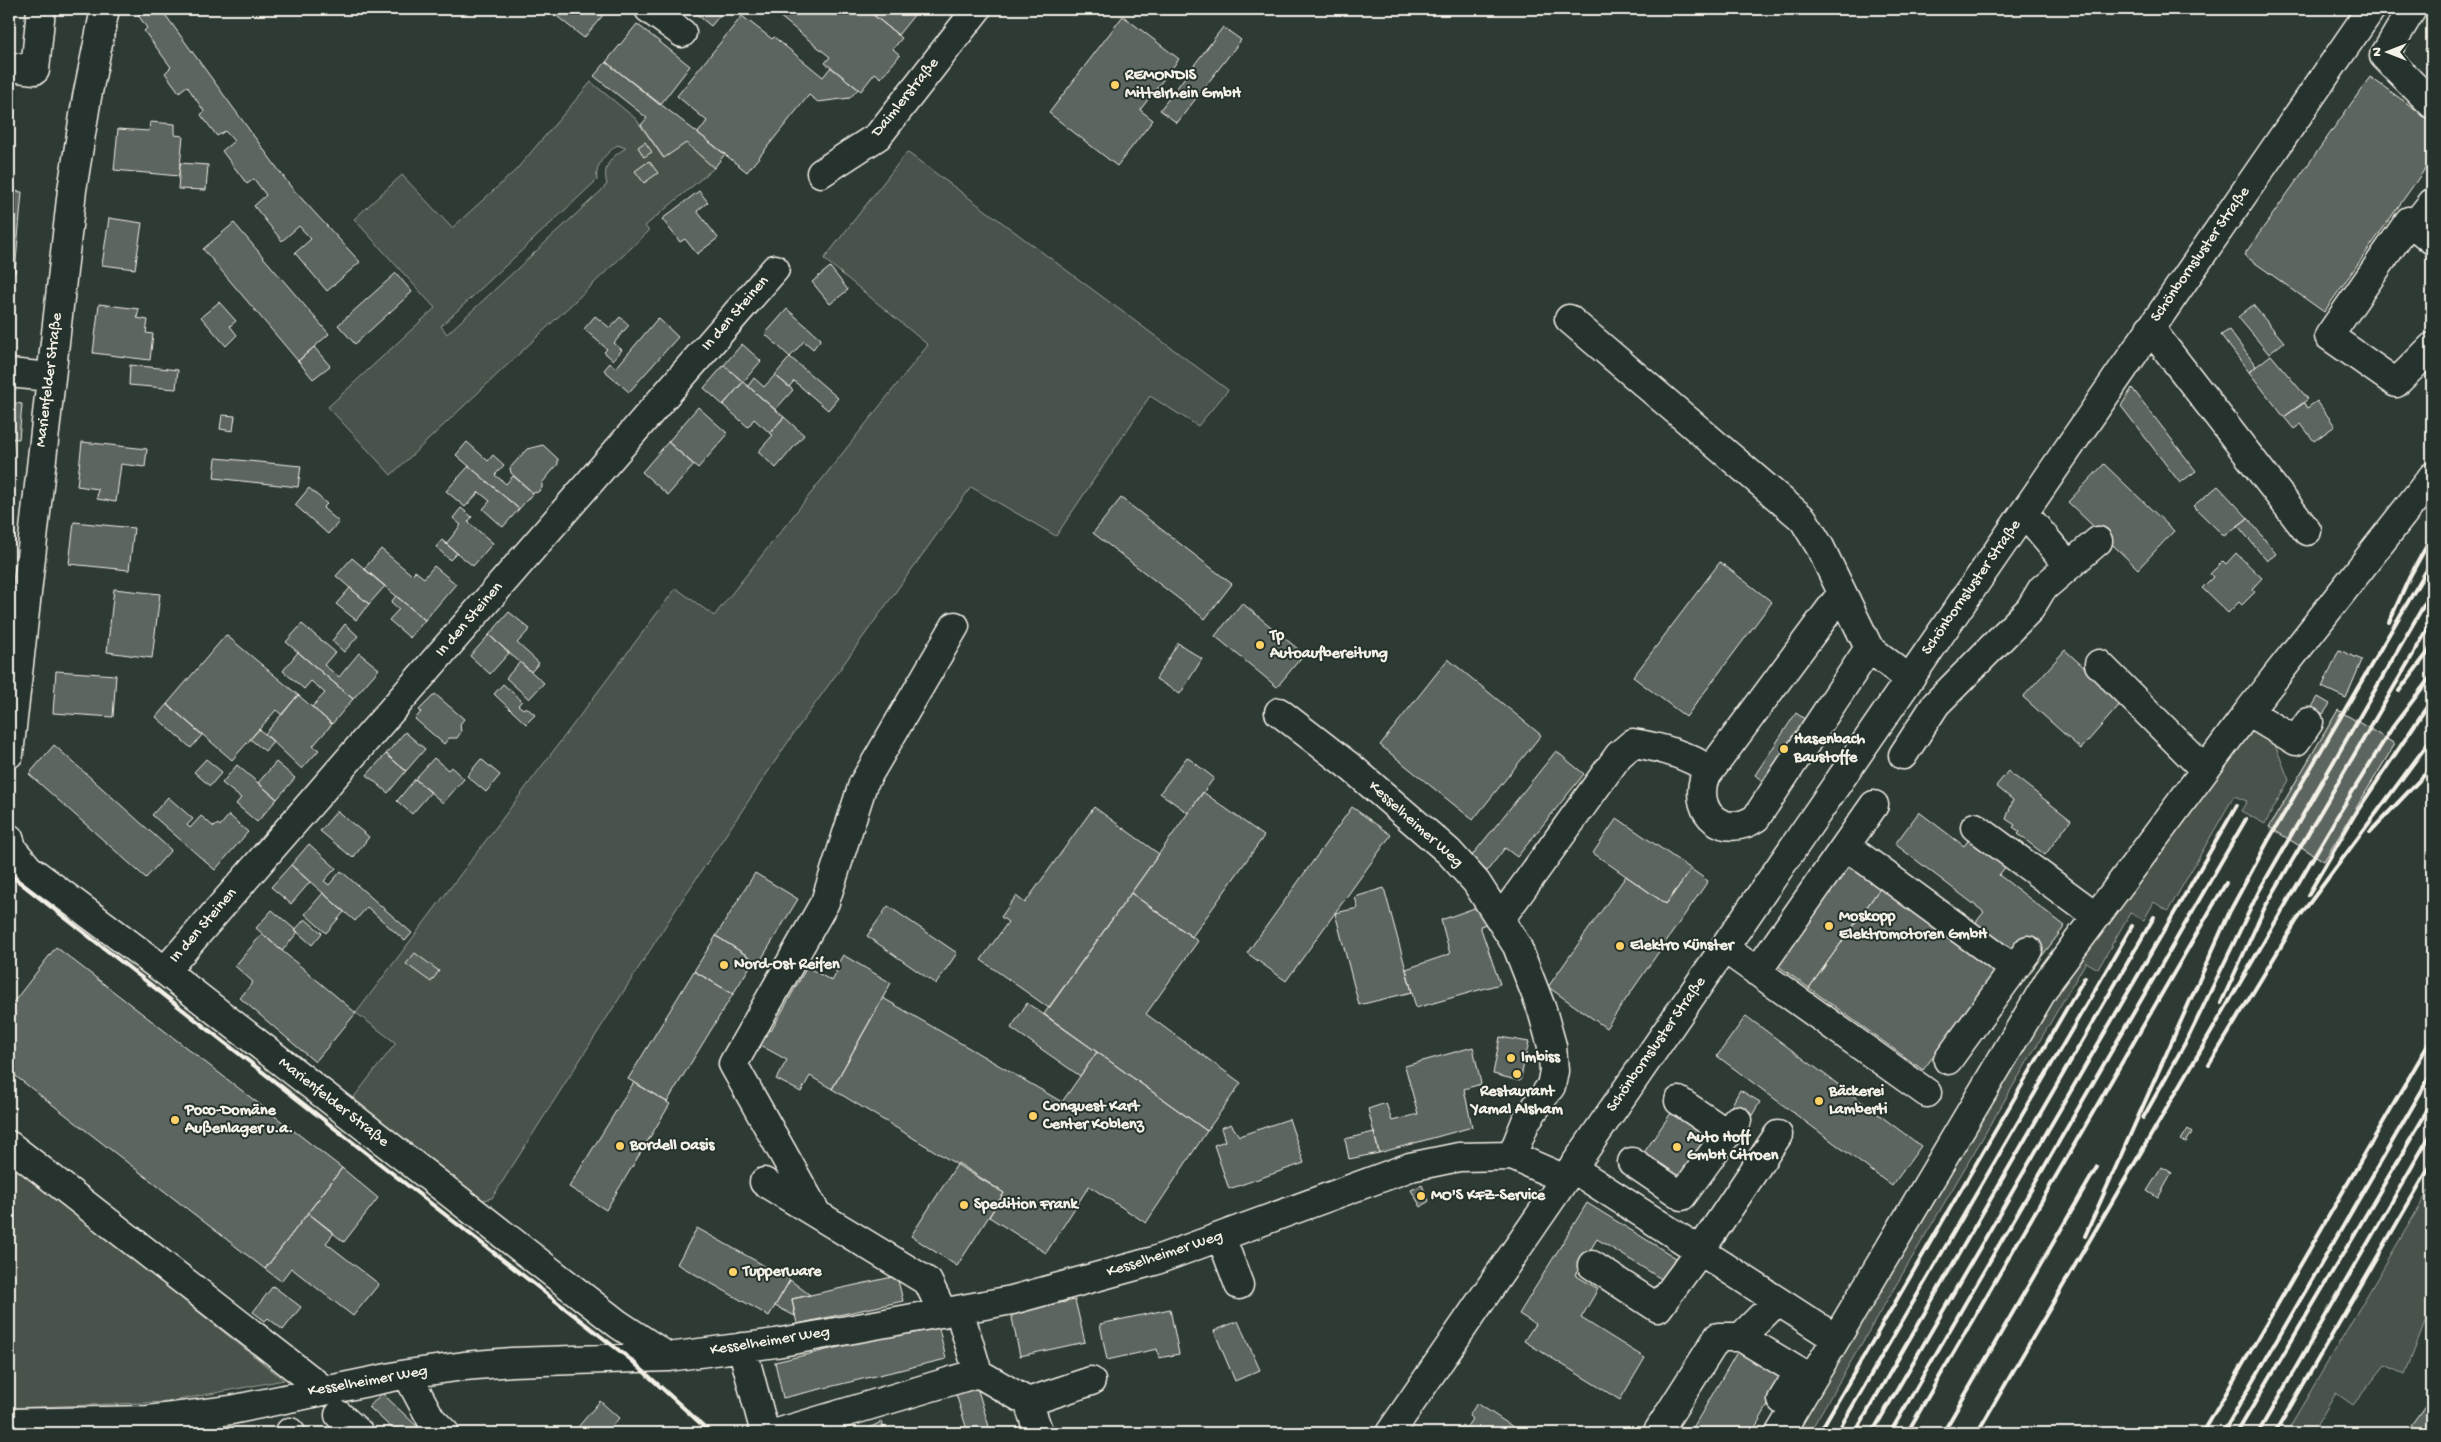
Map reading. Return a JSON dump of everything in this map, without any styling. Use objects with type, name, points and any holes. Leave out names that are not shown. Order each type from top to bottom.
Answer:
[{"type":"street","points":[[9,67],[35,70],[41,9]]},
{"type":"street","name":"Marienfelder Straße","points":[[9,754],[16,612],[50,377],[74,181],[87,97],[105,9]]},
{"type":"street","points":[[649,9],[682,33]]},
{"type":"street","name":"Daimlerstraße","points":[[822,173],[878,136],[977,9]]},
{"type":"street","name":"Schönbornsluster Straße","points":[[1390,1433],[2371,9]]},
{"type":"street","points":[[2412,9],[2384,56],[2432,104]]},
{"type":"street","points":[[2432,203],[2423,233],[2409,221],[2329,336],[2396,383],[2432,347]]},
{"type":"street","name":"In den Steinen","points":[[165,971],[775,269]]},
{"type":"street","points":[[1569,319],[1803,519],[1820,547],[1869,648],[1909,680]]},
{"type":"street","points":[[2150,328],[2307,531]]},
{"type":"street","points":[[9,373],[50,377]]},
{"type":"street","points":[[1780,1433],[2049,980],[2248,712],[2432,477]]},
{"type":"street","points":[[2024,513],[2069,566]]},
{"type":"street","points":[[1903,754],[1936,704],[2030,609],[2042,589],[2098,541]]},
{"type":"street","points":[[1842,593],[1704,780],[1701,790],[1702,802],[1707,812],[1715,820],[1725,825],[1736,827],[1747,824],[1756,818],[1869,648]]},
{"type":"street","points":[[817,1214],[733,1064],[825,902],[863,784],[955,626]]},
{"type":"street","points":[[2099,664],[2205,770]]},
{"type":"street","name":"Kesselheimer Weg","points":[[1279,712],[1360,775],[1449,852],[1476,882],[1501,918],[1517,946],[1542,1010],[1552,1046],[1554,1071],[1551,1086],[1526,1121],[1512,1156]]},
{"type":"street","points":[[2248,712],[2296,742],[2309,722]]},
{"type":"street","points":[[1501,918],[1619,755],[1633,743],[1656,746],[1696,761],[1710,770]]},
{"type":"street","points":[[1757,972],[1874,805]]},
{"type":"street","points":[[1975,828],[2096,916]]},
{"type":"street","name":"Marienfelder Straße","points":[[9,838],[13,850],[29,869],[165,971],[618,1324],[668,1357]]},
{"type":"street","points":[[1846,846],[2020,959],[1948,1060]]},
{"type":"street","points":[[1724,948],[1927,1093]]},
{"type":"street","points":[[1679,1101],[1728,1134],[1754,1170]]},
{"type":"street","points":[[1632,1162],[1682,1196],[1728,1134]]},
{"type":"street","points":[[1592,1265],[1658,1308],[1700,1251],[1778,1135]]},
{"type":"street","points":[[9,1145],[324,1390]]},
{"type":"street","name":"Kesselheimer Weg","points":[[9,1423],[148,1420],[231,1410],[407,1374],[512,1362],[668,1357],[742,1348],[1012,1300],[1154,1261],[1410,1167],[1459,1157],[1512,1156],[1569,1173]]},
{"type":"street","points":[[1569,1173],[1700,1251],[1835,1338]]},
{"type":"street","points":[[764,1182],[928,1282],[951,1311],[978,1373],[1028,1402],[1040,1433]]},
{"type":"street","points":[[1221,1237],[1239,1285]]},
{"type":"street","points":[[1741,1337],[1777,1301]]},
{"type":"street","points":[[1661,1432],[1718,1337],[1741,1337],[1799,1372],[1762,1433]]},
{"type":"street","points":[[742,1348],[765,1433]]},
{"type":"street","points":[[776,1433],[978,1373]]},
{"type":"street","points":[[407,1374],[431,1420],[445,1433]]},
{"type":"street","points":[[1028,1402],[1091,1381]]},
{"type":"street","points":[[339,1415],[359,1433]]},
{"type":"shaded area","points":[[591,82],[636,119],[663,158],[686,143],[714,168],[645,226],[649,231],[391,475],[328,407],[435,308],[354,219],[402,175],[452,228],[515,171]],"holes":[[[617,145],[626,148],[609,163],[606,172],[607,184],[603,189],[447,334],[441,326],[597,180],[599,165],[609,152]]]},
{"type":"shaded area","points":[[907,152],[1228,390],[1198,426],[1150,396],[1056,536],[971,487],[794,733],[680,903],[492,1198],[474,1202],[350,1102],[396,1043],[356,1013],[676,588],[714,616],[928,345],[824,259]]},
{"type":"shaded area","points":[[2255,730],[2275,745],[2289,780],[2265,824],[2241,811],[2247,801],[2234,796],[2168,911],[2154,902],[2144,920],[2130,913],[2098,969],[2086,962],[1809,1433],[1796,1433],[2068,973],[2249,731]]},
{"type":"shaded area","points":[[9,1161],[284,1380],[167,1402],[9,1408]]},
{"type":"shaded area","points":[[2432,1185],[2432,1305],[2405,1374],[2385,1365],[2353,1405],[2336,1393],[2312,1433],[2286,1433]]},
{"type":"building","points":[[146,9],[161,9],[291,187],[360,262],[327,291],[295,253],[311,239],[299,226],[282,241],[254,206],[266,195],[254,179],[247,184],[222,151],[234,141],[225,131],[217,136],[201,115],[204,111],[187,86],[179,92],[165,73],[171,67],[144,31],[147,28],[138,15]]},
{"type":"building","points":[[548,9],[608,9],[584,38]]},
{"type":"building","points":[[690,9],[725,9],[711,26]]},
{"type":"building","points":[[775,9],[866,9],[902,38],[893,49],[900,55],[881,78],[875,73],[861,91],[825,63],[830,57],[773,11]]},
{"type":"building","points":[[866,9],[919,9],[898,35]]},
{"type":"building","points":[[742,16],[772,39],[774,37],[823,77],[831,67],[858,89],[850,98],[818,102],[809,95],[747,172],[698,133],[707,121],[677,96]]},
{"type":"building","name":"REMONDIS Mittelrhein GmbH","points":[[1123,16],[1179,59],[1140,110],[1153,120],[1117,166],[1049,113]]},
{"type":"building","points":[[637,24],[690,66],[660,105],[606,62]]},
{"type":"building","points":[[1223,27],[1241,40],[1177,123],[1160,110]]},
{"type":"building","points":[[2432,43],[2432,59],[2425,49]]},
{"type":"building","points":[[606,62],[725,154],[714,168],[686,143],[664,158],[641,125],[647,118],[594,76]]},
{"type":"building","points":[[2370,77],[2432,121],[2432,159],[2324,312],[2244,255]]},
{"type":"building","points":[[150,122],[175,124],[175,135],[183,136],[179,176],[114,170],[118,129],[149,131]]},
{"type":"building","points":[[645,142],[652,152],[644,157],[638,147]]},
{"type":"building","points":[[649,161],[658,173],[644,183],[635,171]]},
{"type":"building","points":[[180,163],[208,165],[206,190],[178,189]]},
{"type":"building","points":[[9,191],[22,192],[15,273],[9,272]]},
{"type":"building","points":[[699,191],[708,202],[697,211],[718,238],[697,254],[685,239],[680,242],[662,219]]},
{"type":"building","points":[[109,218],[142,223],[135,269],[102,265]]},
{"type":"building","points":[[234,223],[329,334],[298,361],[203,249]]},
{"type":"building","points":[[830,267],[848,290],[830,304],[812,282]]},
{"type":"building","points":[[396,273],[412,292],[355,344],[338,325]]},
{"type":"building","points":[[219,302],[236,321],[230,326],[237,335],[226,346],[201,317]]},
{"type":"building","points":[[99,304],[139,309],[137,318],[148,320],[146,333],[153,334],[150,360],[93,353]]},
{"type":"building","points":[[2253,305],[2284,342],[2269,354],[2238,317]]},
{"type":"building","points":[[787,309],[821,339],[813,349],[804,341],[790,357],[765,334]]},
{"type":"building","points":[[595,316],[610,328],[620,317],[629,325],[614,343],[622,350],[613,360],[604,352],[607,349],[584,329]]},
{"type":"building","points":[[658,318],[678,337],[629,392],[604,370],[610,363],[616,368]]},
{"type":"building","points":[[2229,330],[2256,366],[2249,372],[2221,335]]},
{"type":"building","points":[[742,344],[761,361],[743,382],[724,365]]},
{"type":"building","points":[[314,347],[330,366],[313,379],[298,361]]},
{"type":"building","points":[[2271,355],[2308,399],[2284,417],[2249,372]]},
{"type":"building","points":[[790,357],[838,398],[828,410],[794,381],[789,387],[775,375]]},
{"type":"building","points":[[130,365],[178,370],[176,389],[129,385]]},
{"type":"building","points":[[724,365],[743,382],[723,405],[704,388]]},
{"type":"building","points":[[775,375],[793,390],[775,410],[748,386],[754,378],[764,387]]},
{"type":"building","points":[[743,382],[784,417],[770,433],[754,419],[748,427],[723,405]]},
{"type":"building","points":[[2132,388],[2196,471],[2180,483],[2121,406]]},
{"type":"building","points":[[2317,401],[2335,426],[2314,441],[2301,424],[2294,429],[2284,417],[2304,403],[2307,408]]},
{"type":"building","points":[[9,402],[22,404],[19,439],[9,438]]},
{"type":"building","points":[[698,407],[728,434],[698,468],[668,442]]},
{"type":"building","points":[[222,415],[235,416],[233,431],[220,429]]},
{"type":"building","points":[[784,417],[804,435],[776,468],[758,452],[773,435],[770,433]]},
{"type":"building","points":[[9,438],[13,438],[9,477]]},
{"type":"building","points":[[82,442],[147,449],[145,467],[121,464],[116,502],[97,499],[98,489],[77,486]]},
{"type":"building","points":[[467,442],[488,461],[493,455],[504,465],[495,475],[506,484],[513,476],[533,493],[519,509],[456,455]]},
{"type":"building","points":[[668,442],[694,465],[668,495],[642,472]]},
{"type":"building","points":[[543,445],[558,459],[558,464],[542,483],[542,488],[538,492],[533,493],[511,473],[510,468],[527,449]]},
{"type":"building","points":[[216,458],[301,466],[298,487],[214,478]]},
{"type":"building","points":[[2104,464],[2174,531],[2138,569],[2068,502]]},
{"type":"building","points":[[469,466],[519,509],[503,527],[483,509],[490,501],[479,492],[465,507],[446,491]]},
{"type":"building","points":[[2218,486],[2248,518],[2224,536],[2193,506]]},
{"type":"building","points":[[309,488],[327,504],[323,508],[339,522],[328,534],[295,505]]},
{"type":"building","points":[[1121,498],[1232,584],[1205,619],[1093,533]]},
{"type":"building","points":[[461,508],[472,517],[468,522],[493,543],[473,566],[446,544],[461,525],[453,518]]},
{"type":"building","points":[[2248,518],[2276,554],[2267,561],[2238,526]]},
{"type":"building","points":[[74,522],[134,528],[129,570],[69,564]]},
{"type":"building","points":[[442,540],[457,553],[450,560],[436,547]]},
{"type":"building","points":[[381,549],[412,575],[415,571],[424,578],[434,566],[456,584],[425,620],[364,569]]},
{"type":"building","points":[[2236,553],[2262,578],[2252,589],[2255,592],[2242,605],[2239,602],[2228,613],[2202,588],[2213,577],[2210,574],[2223,561],[2226,564]]},
{"type":"building","points":[[352,558],[385,586],[369,604],[336,576]]},
{"type":"building","points":[[1720,562],[1772,602],[1686,717],[1633,677]]},
{"type":"building","points":[[350,588],[369,604],[356,620],[336,604]]},
{"type":"building","points":[[114,589],[160,594],[152,658],[107,652]]},
{"type":"building","points":[[396,596],[425,620],[410,638],[389,620],[399,609],[391,602]]},
{"type":"building","name":"Tp Autoaufbereitung","points":[[1242,603],[1304,654],[1277,687],[1215,636]]},
{"type":"building","points":[[509,612],[530,629],[517,643],[539,663],[531,672],[489,635]]},
{"type":"building","points":[[302,624],[335,652],[324,665],[339,677],[359,653],[379,669],[353,699],[286,642]]},
{"type":"building","points":[[345,624],[358,636],[344,652],[332,641]]},
{"type":"building","points":[[226,635],[298,695],[282,715],[276,710],[232,760],[167,704]]},
{"type":"building","points":[[489,635],[509,653],[490,674],[470,656]]},
{"type":"building","points":[[1178,643],[1202,659],[1180,694],[1156,679]]},
{"type":"building","points":[[2065,650],[2122,702],[2081,749],[2023,697]]},
{"type":"building","points":[[2339,650],[2362,660],[2346,698],[2322,687]]},
{"type":"building","points":[[298,652],[353,699],[332,724],[312,707],[325,693],[311,681],[304,689],[283,671]]},
{"type":"building","points":[[1448,659],[1541,735],[1473,820],[1380,745]]},
{"type":"building","points":[[520,662],[544,683],[529,699],[506,678]]},
{"type":"building","points":[[56,671],[116,675],[113,717],[53,713]]},
{"type":"building","points":[[503,684],[522,701],[518,705],[523,709],[526,707],[535,715],[526,724],[494,694]]},
{"type":"building","points":[[435,694],[464,719],[460,724],[461,732],[457,738],[449,738],[444,744],[415,719],[421,712],[419,710]]},
{"type":"building","points":[[298,695],[332,724],[313,746],[319,750],[302,769],[265,734]]},
{"type":"building","points":[[2318,697],[2330,704],[2323,714],[2312,707]]},
{"type":"building","points":[[167,704],[202,735],[191,748],[156,717]]},
{"type":"building","points":[[2338,710],[2395,744],[2324,861],[2269,827]]},
{"type":"building","name":"Hasenbach Baustoffe","points":[[1796,713],[1812,724],[1771,786],[1755,775]]},
{"type":"building","points":[[259,729],[273,741],[265,751],[250,739]]},
{"type":"building","points":[[405,732],[425,749],[406,771],[386,754]]},
{"type":"building","points":[[54,745],[171,850],[146,878],[29,774]]},
{"type":"building","points":[[1556,751],[1584,774],[1517,857],[1505,848],[1487,871],[1470,858]]},
{"type":"building","points":[[386,754],[406,771],[388,793],[367,775]]},
{"type":"building","points":[[1187,757],[1214,778],[1188,813],[1160,793]]},
{"type":"building","points":[[434,758],[448,770],[451,767],[464,779],[443,803],[415,779]]},
{"type":"building","points":[[206,759],[222,772],[210,786],[194,772]]},
{"type":"building","points":[[481,759],[500,775],[486,792],[467,776]]},
{"type":"building","points":[[276,762],[295,778],[277,799],[258,783]]},
{"type":"building","points":[[237,765],[277,799],[257,822],[236,804],[241,798],[222,783]]},
{"type":"building","points":[[2008,771],[2071,820],[2045,855],[2018,834],[2020,832],[2013,827],[2015,825],[2006,819],[2013,800],[1996,786]]},
{"type":"building","points":[[415,779],[431,792],[412,814],[397,801]]},
{"type":"building","points":[[1203,792],[1264,836],[1192,937],[1131,893]]},
{"type":"building","points":[[168,797],[193,819],[187,825],[190,828],[201,816],[214,827],[218,824],[220,826],[229,815],[248,832],[215,870],[152,815]]},
{"type":"building","points":[[1094,807],[1159,854],[1049,1008],[981,960],[1008,922],[1001,917],[1016,896],[1025,903]]},
{"type":"building","points":[[1352,807],[1391,835],[1286,981],[1247,953]]},
{"type":"building","points":[[337,811],[369,837],[353,858],[320,831]]},
{"type":"building","points":[[1919,812],[1964,846],[1971,837],[2007,865],[1999,875],[2065,926],[2042,956],[2022,941],[2011,956],[1972,927],[1984,912],[1895,844]]},
{"type":"building","points":[[1617,818],[1691,869],[1666,904],[1593,853]]},
{"type":"building","points":[[309,844],[336,868],[324,881],[329,885],[341,871],[412,933],[405,941],[367,907],[355,921],[291,865]]},
{"type":"building","points":[[291,865],[310,882],[291,904],[271,887]]},
{"type":"building","name":"Moskopp Elektromotoren GmbH","points":[[1850,865],[1881,887],[1809,988],[1777,965]]},
{"type":"building","name":"Elektro Künster","points":[[1691,869],[1708,881],[1606,1028],[1548,987],[1626,876],[1666,904]]},
{"type":"building","points":[[755,873],[798,899],[759,963],[716,936]]},
{"type":"building","points":[[1881,887],[1998,970],[1923,1070],[1809,988]]},
{"type":"building","points":[[1384,888],[1412,992],[1359,1005],[1335,913],[1358,908],[1355,897]]},
{"type":"building","points":[[323,893],[344,912],[326,933],[305,914]]},
{"type":"building","points":[[1131,893],[1198,941],[1146,1014],[1241,1083],[1207,1131],[1044,1014]]},
{"type":"building","points":[[888,906],[957,953],[936,984],[867,936]]},
{"type":"building","points":[[1480,906],[1490,923],[1480,926],[1500,984],[1416,1008],[1406,969],[1450,954],[1441,920]]},
{"type":"building","points":[[272,910],[298,932],[282,951],[256,928]]},
{"type":"building","points":[[305,919],[322,933],[312,945],[295,930]]},
{"type":"building","points":[[262,934],[356,1013],[315,1062],[240,998],[253,982],[235,966]]},
{"type":"building","name":"Nord-Ost Reifen","points":[[716,936],[754,960],[733,994],[694,971]]},
{"type":"building","name":"Poco-Domäne Außenlager u.a.","points":[[56,947],[342,1168],[265,1269],[9,1071],[9,1008]]},
{"type":"building","points":[[415,953],[439,971],[431,982],[406,964]]},
{"type":"building","points":[[843,955],[891,983],[832,1089],[810,1076],[801,1092],[776,1079],[787,1060],[758,1044],[767,1028],[771,1031],[807,967],[832,981],[837,972],[834,970]]},
{"type":"building","points":[[694,971],[733,994],[667,1102],[628,1079]]},
{"type":"building","name":"Conquest Kart Center Koblenz","points":[[883,998],[1062,1102],[1097,1052],[1207,1131],[1146,1223],[1089,1186],[1046,1253],[989,1217],[1004,1193],[832,1089]]},
{"type":"building","points":[[1027,1003],[1097,1052],[1080,1076],[1011,1028]]},
{"type":"building","name":"Bäckerei Lamberti","points":[[1746,1016],[1921,1146],[1892,1186],[1717,1056]]},
{"type":"building","name":"Imbiss","points":[[1500,1037],[1529,1042],[1520,1081],[1493,1074]]},
{"type":"building","points":[[1473,1047],[1481,1084],[1464,1089],[1472,1127],[1379,1153],[1368,1109],[1386,1103],[1392,1121],[1418,1114],[1405,1066]]},
{"type":"building","name":"Bordell Oasis","points":[[634,1082],[670,1104],[606,1210],[569,1187]]},
{"type":"building","points":[[1740,1090],[1760,1102],[1748,1122],[1729,1110]]},
{"type":"building","name":"Auto Hoff GmbH Citroen","points":[[1671,1113],[1712,1140],[1683,1182],[1643,1154]]},
{"type":"building","points":[[1289,1119],[1304,1163],[1229,1189],[1214,1145],[1225,1141],[1221,1128],[1231,1124],[1239,1136]]},
{"type":"building","points":[[2188,1129],[2192,1132],[2186,1143],[2181,1140]]},
{"type":"building","points":[[1374,1132],[1379,1153],[1349,1159],[1345,1139]]},
{"type":"building","name":"Spedition Frank","points":[[958,1163],[1004,1193],[957,1266],[911,1236]]},
{"type":"building","points":[[2162,1167],[2172,1173],[2158,1198],[2147,1191]]},
{"type":"building","points":[[342,1168],[378,1198],[344,1242],[308,1213]]},
{"type":"building","name":"MO'S KFZ-Service","points":[[1422,1185],[1429,1201],[1421,1207],[1411,1190]]},
{"type":"building","points":[[1587,1203],[1676,1258],[1663,1280],[1597,1239],[1575,1275],[1598,1289],[1581,1318],[1645,1358],[1620,1400],[1524,1341],[1535,1324],[1519,1314]]},
{"type":"building","points":[[308,1213],[334,1233],[326,1243],[379,1284],[353,1316],[291,1268],[281,1281],[265,1269]]},
{"type":"building","name":"Tupperware","points":[[697,1228],[790,1280],[769,1316],[677,1264]]},
{"type":"building","points":[[897,1276],[903,1301],[797,1324],[792,1299]]},
{"type":"building","points":[[790,1280],[810,1295],[792,1299],[795,1316],[775,1306]]},
{"type":"building","points":[[273,1286],[301,1307],[283,1330],[268,1318],[265,1321],[253,1312]]},
{"type":"building","points":[[1075,1300],[1085,1342],[1020,1356],[1011,1313]]},
{"type":"building","points":[[1170,1309],[1179,1354],[1159,1358],[1157,1349],[1107,1360],[1100,1324]]},
{"type":"building","points":[[1238,1321],[1260,1370],[1235,1381],[1214,1331]]},
{"type":"building","points":[[938,1324],[946,1359],[783,1398],[775,1362]]},
{"type":"building","points":[[1740,1347],[1786,1374],[1752,1433],[1690,1433]]},
{"type":"building","points":[[977,1387],[991,1433],[968,1433],[956,1394]]},
{"type":"building","points":[[382,1393],[424,1433],[397,1433],[369,1407]]},
{"type":"building","points":[[2432,1396],[2432,1433],[2422,1433],[2411,1425]]},
{"type":"building","points":[[600,1401],[619,1418],[606,1433],[573,1433]]},
{"type":"building","points":[[1477,1403],[1522,1433],[1457,1433],[1462,1425],[1466,1428],[1472,1419],[1469,1416]]},
{"type":"building","points":[[881,1422],[886,1433],[859,1433]]},
{"type":"railway","points":[[2389,622],[2409,578],[2432,536]]},
{"type":"railway","points":[[2085,1236],[2230,911],[2268,841],[2432,561]]},
{"type":"railway","points":[[2143,1118],[2189,1036],[2259,891],[2432,591]]},
{"type":"railway","points":[[2221,1003],[2265,907],[2432,622]]},
{"type":"railway","points":[[2399,691],[2432,647]]},
{"type":"railway","points":[[1977,1433],[2338,815],[2392,728],[2432,675]]},
{"type":"railway","points":[[2308,895],[2354,816],[2432,699]]},
{"type":"railway","points":[[2209,1065],[2297,920],[2432,738]]},
{"type":"railway","points":[[2370,832],[2432,767]]},
{"type":"railway","points":[[1872,1433],[2237,805]]},
{"type":"railway","points":[[1890,1433],[2246,819]]},
{"type":"railway","points":[[9,874],[630,1359],[711,1433]]},
{"type":"railway","points":[[1907,1433],[2226,883]]},
{"type":"railway","points":[[1855,1433],[2154,917]]},
{"type":"railway","points":[[1837,1433],[2132,926]]},
{"type":"railway","points":[[1819,1433],[2085,977]]},
{"type":"railway","points":[[2203,1433],[2432,1038]]},
{"type":"railway","points":[[2223,1433],[2432,1073]]},
{"type":"railway","points":[[2237,1433],[2432,1103]]},
{"type":"railway","points":[[2258,1433],[2432,1132]]},
{"type":"railway","points":[[2275,1433],[2432,1163]]},
{"type":"railway","points":[[1943,1433],[2097,1167]]},
{"type":"place","name":"REMONDIS Mittelrhein GmbH","points":[[1115,85]]},
{"type":"place","name":"Tp Autoaufbereitung","points":[[1260,645]]},
{"type":"place","name":"Hasenbach Baustoffe","points":[[1784,749]]},
{"type":"place","name":"Moskopp Elektromotoren GmbH","points":[[1829,926]]},
{"type":"place","name":"Elektro Künster","points":[[1620,946]]},
{"type":"place","name":"Nord-Ost Reifen","points":[[724,965]]},
{"type":"place","name":"Imbiss","points":[[1511,1058]]},
{"type":"place","name":"Restaurant Yamal Alsham","points":[[1517,1074]]},
{"type":"place","name":"Bäckerei Lamberti","points":[[1819,1101]]},
{"type":"place","name":"Conquest Kart Center Koblenz","points":[[1033,1116]]},
{"type":"place","name":"Poco-Domäne Außenlager u.a.","points":[[175,1120]]},
{"type":"place","name":"Bordell Oasis","points":[[620,1146]]},
{"type":"place","name":"Auto Hoff GmbH Citroen","points":[[1677,1147]]},
{"type":"place","name":"MO'S KFZ-Service","points":[[1421,1196]]},
{"type":"place","name":"Spedition Frank","points":[[964,1205]]},
{"type":"place","name":"Tupperware","points":[[733,1272]]}]
